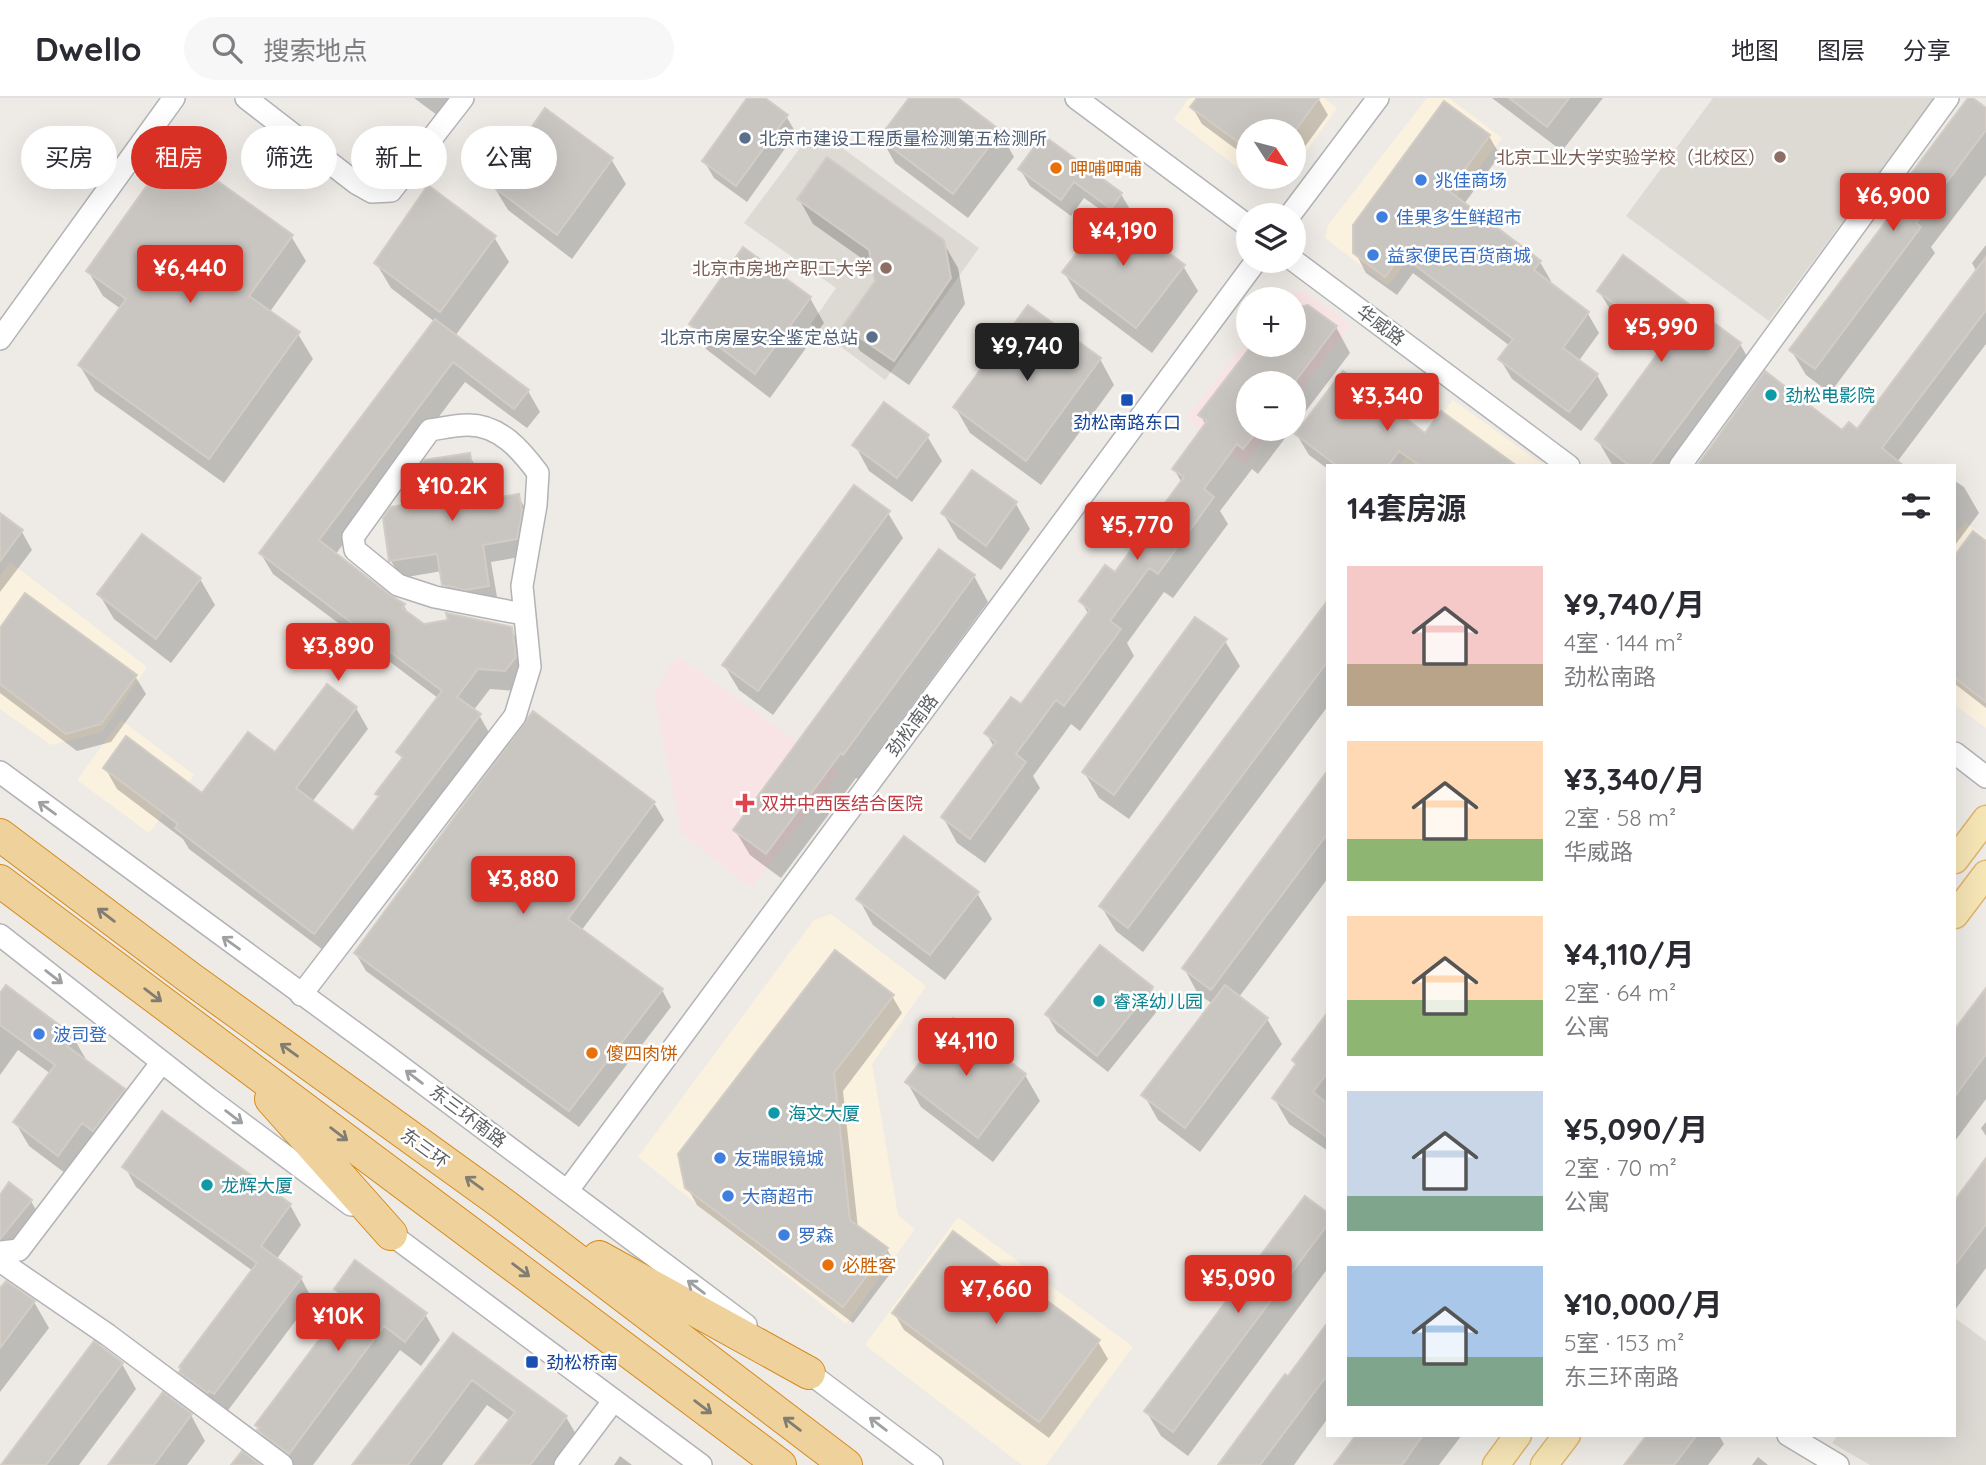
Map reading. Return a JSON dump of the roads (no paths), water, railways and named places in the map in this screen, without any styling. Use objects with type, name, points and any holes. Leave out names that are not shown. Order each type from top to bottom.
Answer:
[{"type":"highway","name":"东三环","points":[[0,835],[190,978],[503,1204],[846,1465]]},
{"type":"highway","points":[[0,881],[780,1465]]},
{"type":"highway","points":[[0,892],[30,903]]},
{"type":"highway","points":[[226,1049],[391,1234]]},
{"type":"highway","points":[[503,1204],[809,1373]]},
{"type":"main road","points":[[1956,859],[1986,819]]},
{"type":"main road","points":[[1956,914],[1986,874]]},
{"type":"main road","points":[[1496,1465],[1517,1437]]},
{"type":"main road","points":[[1544,1465],[1565,1437]]},
{"type":"street","points":[[0,339],[174,98]]},
{"type":"street","points":[[246,98],[356,183],[372,192],[391,191],[463,98]]},
{"type":"street","points":[[1076,98],[1236,217]]},
{"type":"street","points":[[1299,203],[1378,98]]},
{"type":"street","points":[[1680,464],[1948,98]]},
{"type":"street","name":"华威路","points":[[1306,270],[1566,464]]},
{"type":"street","name":"劲松南路","points":[[568,1190],[1247,273]]},
{"type":"street","points":[[301,995],[515,716],[530,667],[522,586],[536,505],[538,473],[521,450],[497,431],[470,425],[430,430],[353,537],[355,550],[398,585],[435,597],[523,614]]},
{"type":"street","points":[[1956,754],[1986,775]]},
{"type":"street","name":"东三环南路","points":[[0,772],[568,1190],[932,1465]]},
{"type":"street","points":[[1,938],[162,1062],[701,1465]]},
{"type":"street","points":[[0,1252],[19,1250],[162,1062]]},
{"type":"street","points":[[0,1261],[108,1335],[282,1465]]},
{"type":"street","points":[[565,1465],[614,1400]]},
{"type":"street","points":[[1791,1437],[1838,1465]]},
{"type":"place","name":"北京市建设工程质量检测第五检测所","points":[[745,138]]},
{"type":"place","name":"北京工业大学实验学校（北校区）","points":[[1780,157]]},
{"type":"place","name":"呷哺呷哺","points":[[1056,168]]},
{"type":"place","name":"兆佳商场","points":[[1421,180]]},
{"type":"place","name":"佳果多生鲜超市","points":[[1382,217]]},
{"type":"place","name":"益家便民百货商城","points":[[1373,255]]},
{"type":"place","name":"北京市房地产职工大学","points":[[886,268]]},
{"type":"place","name":"北京市房屋安全鉴定总站","points":[[872,337]]},
{"type":"place","name":"劲松电影院","points":[[1771,395]]},
{"type":"place","name":"劲松南路东口","points":[[1127,400]]},
{"type":"place","name":"双井中西医结合医院","points":[[745,803]]},
{"type":"place","name":"睿泽幼儿园","points":[[1099,1001]]},
{"type":"place","name":"波司登","points":[[39,1034]]},
{"type":"place","name":"傻四肉饼","points":[[592,1053]]},
{"type":"place","name":"海文大厦","points":[[774,1113]]},
{"type":"place","name":"友瑞眼镜城","points":[[720,1158]]},
{"type":"place","name":"龙辉大厦","points":[[207,1185]]},
{"type":"place","name":"大商超市","points":[[728,1196]]},
{"type":"place","name":"罗森","points":[[784,1235]]},
{"type":"place","name":"必胜客","points":[[828,1265]]},
{"type":"place","name":"劲松桥南","points":[[532,1362]]}]
